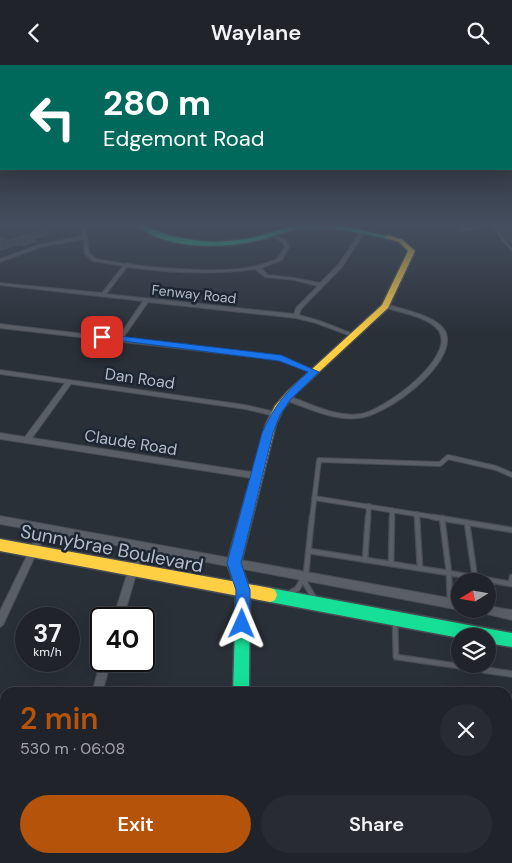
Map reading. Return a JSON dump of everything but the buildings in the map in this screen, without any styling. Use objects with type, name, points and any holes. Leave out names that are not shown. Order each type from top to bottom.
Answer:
[{"type":"street","points":[[99,261],[209,272],[257,268],[276,261]]},
{"type":"street","points":[[296,316],[298,309],[343,261]]},
{"type":"street","points":[[241,687],[243,590],[234,563],[268,433],[275,414],[287,398],[385,306],[407,261]]},
{"type":"street","points":[[103,295],[127,264]]},
{"type":"street","points":[[257,268],[267,276],[321,285]]},
{"type":"street","name":"Fenway Road","points":[[0,284],[296,316],[353,335]]},
{"type":"street","points":[[120,339],[146,300]]},
{"type":"street","points":[[287,398],[334,414],[362,416],[383,409],[424,376],[441,355],[444,346],[444,334],[438,326],[428,320],[385,306]]},
{"type":"street","points":[[0,326],[281,358],[314,372]]},
{"type":"street","name":"Dan Road","points":[[0,372],[245,407],[275,414]]},
{"type":"street","points":[[28,440],[69,382]]},
{"type":"street","name":"Claude Road","points":[[0,436],[257,476]]},
{"type":"street","name":"Sunnybrae Boulevard","points":[[0,520],[450,603]]},
{"type":"street","points":[[0,622],[44,528]]},
{"type":"street","name":"Sunnybrae Boulevard","points":[[0,545],[512,640]]},
{"type":"street","points":[[121,607],[140,546]]},
{"type":"street","points":[[496,612],[512,615]]},
{"type":"street","points":[[99,687],[103,672]]},
{"type":"lane","points":[[282,597],[297,589],[304,576],[309,551],[319,459],[440,464],[448,457],[496,468],[512,475]]},
{"type":"lane","points":[[314,498],[512,531]]},
{"type":"lane","points":[[365,560],[369,506]]},
{"type":"lane","points":[[391,564],[392,510]]},
{"type":"lane","points":[[417,514],[420,569]]},
{"type":"lane","points":[[442,518],[449,573],[450,603]]},
{"type":"lane","points":[[467,523],[475,573]]},
{"type":"lane","points":[[309,551],[449,573]]},
{"type":"lane","points":[[304,576],[311,595],[323,605]]},
{"type":"lane","points":[[496,581],[512,584],[512,577]]},
{"type":"lane","points":[[395,618],[396,657],[512,674]]},
{"type":"traffic: fast","points":[[235,566],[243,590],[241,687]]},
{"type":"traffic: fast","points":[[270,595],[512,640]]},
{"type":"traffic: slow","points":[[235,566],[234,563],[271,424],[279,408],[290,394],[385,306],[407,261]]},
{"type":"traffic: slow","points":[[0,545],[270,595]]},
{"type":"route","points":[[102,337],[281,358],[314,372],[290,394],[279,408],[268,433],[234,563],[243,590],[242,624]]}]
